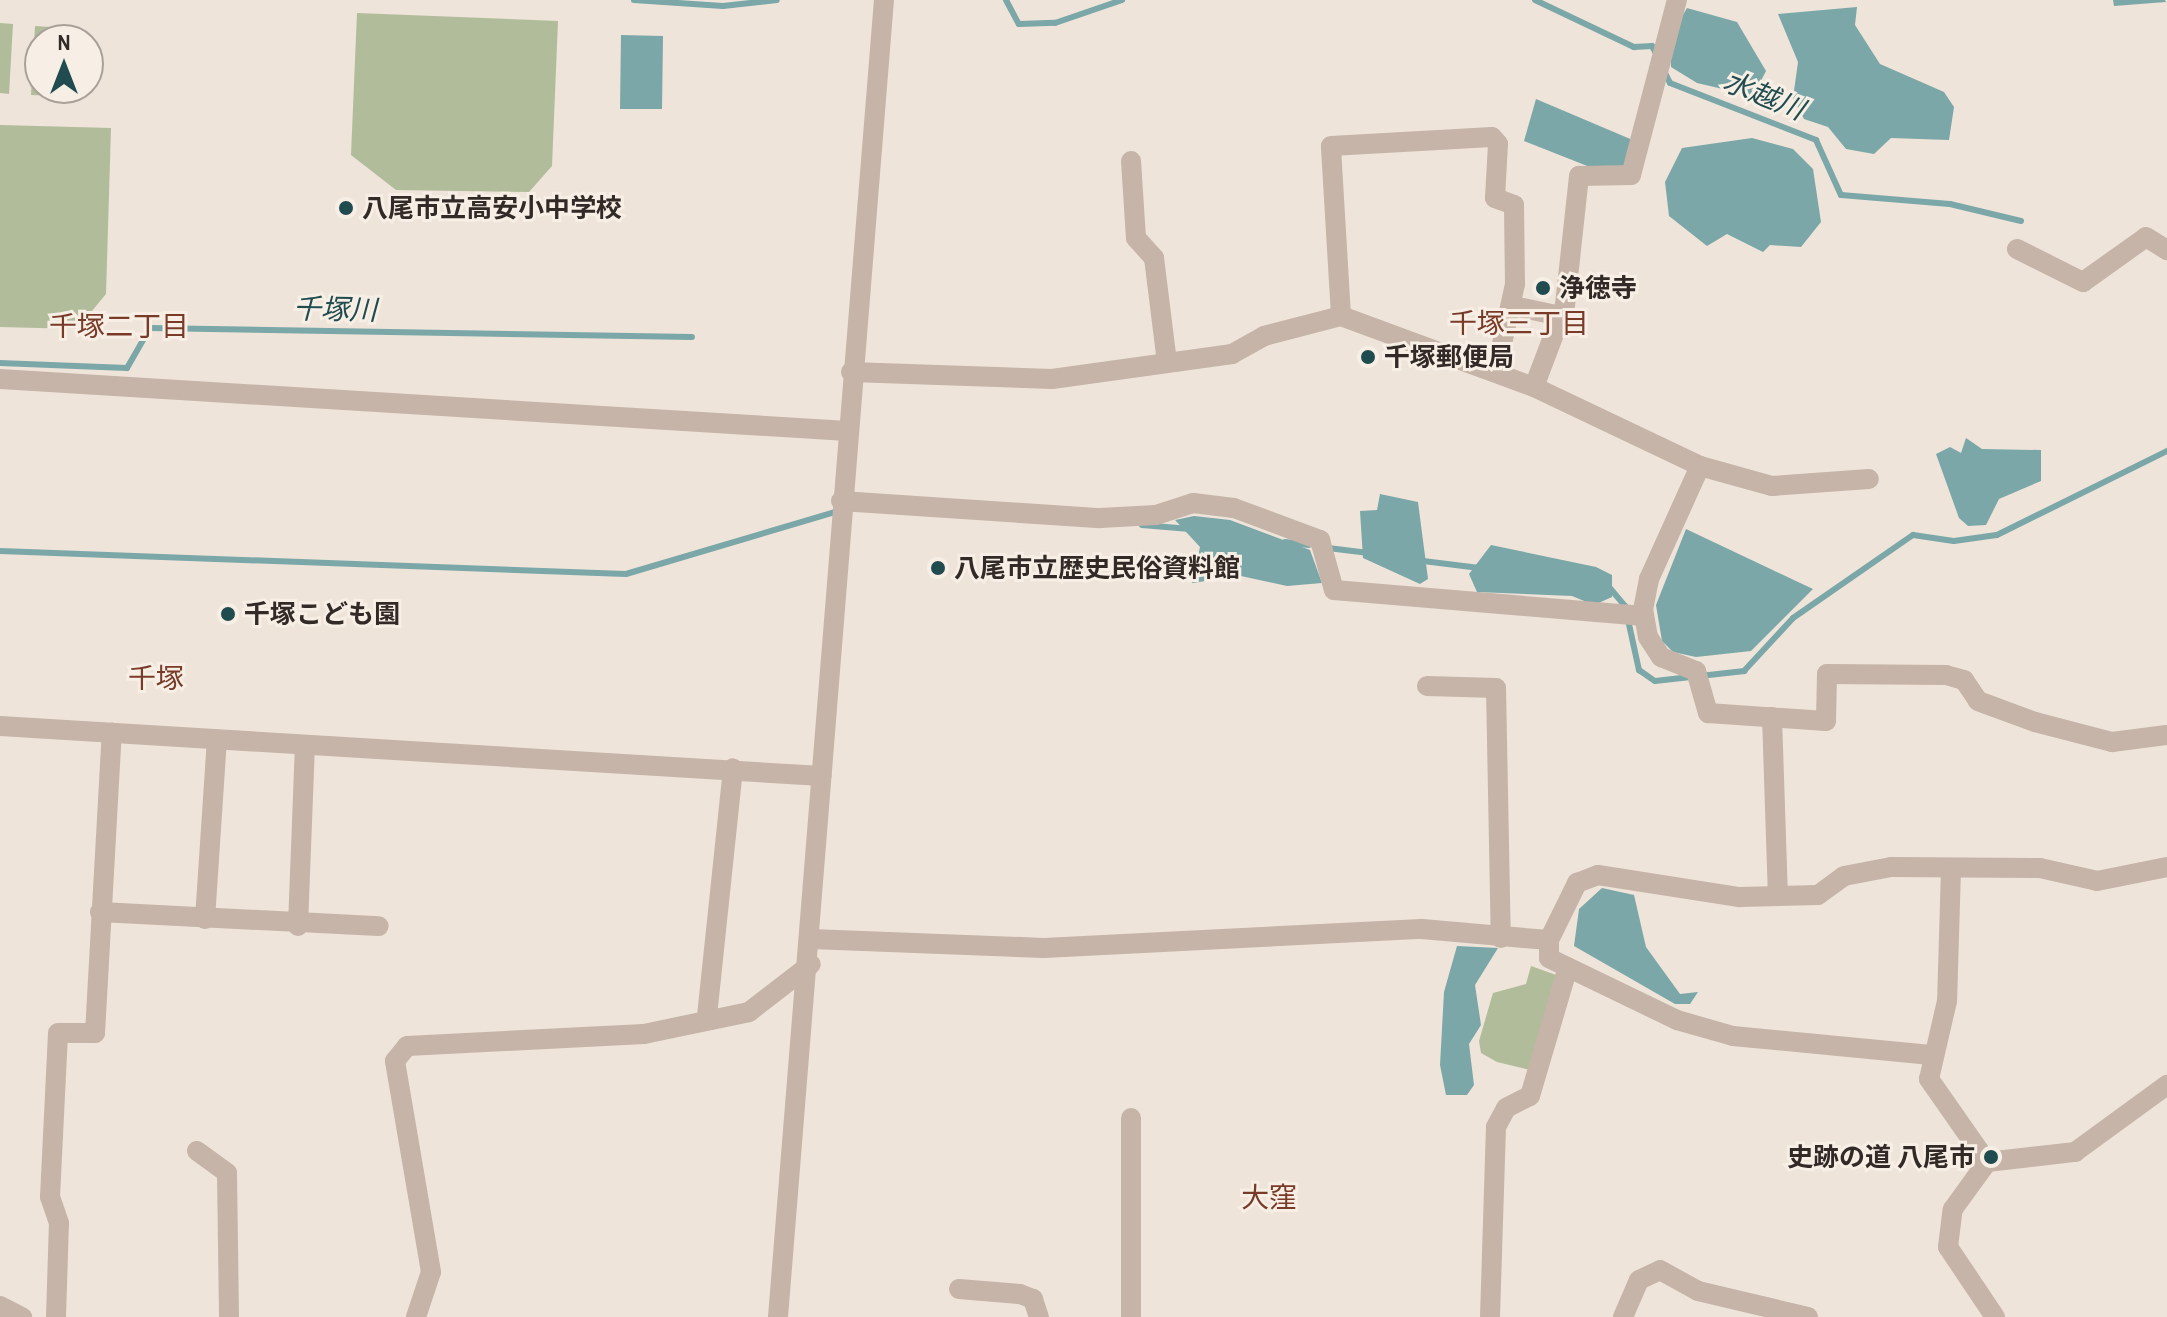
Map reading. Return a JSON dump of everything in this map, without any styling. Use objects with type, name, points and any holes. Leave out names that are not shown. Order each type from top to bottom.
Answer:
[{"type":"street","points":[[778,1317],[811,964],[840,508],[884,0]]},
{"type":"street","points":[[1534,387],[1561,316],[1579,176],[1631,175],[1677,0]]},
{"type":"street","points":[[1341,316],[1331,146],[1409,147],[1451,135],[1492,137],[1498,144],[1495,198],[1514,205],[1513,306],[1496,372]]},
{"type":"street","points":[[1131,161],[1136,238],[1154,258],[1167,362]]},
{"type":"street","points":[[2017,249],[2083,282],[2146,237],[2167,250]]},
{"type":"street","points":[[1513,306],[1561,316]]},
{"type":"street","points":[[851,372],[1052,379],[1232,354],[1264,336],[1341,316],[1534,387],[1700,466],[1772,486],[1869,479]]},
{"type":"street","points":[[0,379],[847,431]]},
{"type":"street","points":[[1700,466],[1649,579],[1644,616],[1661,657],[1696,671],[1708,713],[1826,721],[1827,674],[1946,675],[1964,680],[1978,701],[2035,722],[2112,742],[2167,735]]},
{"type":"street","points":[[840,508],[1100,518],[1156,515],[1193,503],[1234,508],[1320,540],[1334,590],[1644,616]]},
{"type":"street","points":[[1427,686],[1496,688],[1501,938]]},
{"type":"street","points":[[1772,717],[1778,896]]},
{"type":"street","points":[[0,726],[305,746],[733,768],[821,776]]},
{"type":"street","points":[[56,1317],[59,1223],[50,1197],[58,1033],[95,1033],[112,732]]},
{"type":"street","points":[[205,919],[217,739]]},
{"type":"street","points":[[298,926],[305,746]]},
{"type":"street","points":[[707,1016],[733,768]]},
{"type":"street","points":[[1931,1055],[1733,1036],[1677,1020],[1549,958],[1549,940],[1577,883],[1598,875],[1778,896],[1818,895],[1844,876],[1891,867],[2040,868],[2097,881],[2167,867]]},
{"type":"street","points":[[1951,869],[1947,1001],[1931,1055],[1929,1079],[1987,1162]]},
{"type":"street","points":[[100,912],[298,926],[379,926]]},
{"type":"street","points":[[811,939],[1044,948],[1422,929],[1549,940]]},
{"type":"street","points":[[416,1317],[431,1272],[395,1061],[407,1046],[578,1042],[644,1034],[707,1016],[749,1012],[811,964]]},
{"type":"street","points":[[1490,1317],[1496,1127],[1506,1108],[1530,1096],[1568,967]]},
{"type":"street","points":[[1995,1317],[1948,1247],[1953,1209],[1987,1162],[2075,1152],[2167,1085]]},
{"type":"street","points":[[1131,1118],[1131,1317]]},
{"type":"street","points":[[197,1151],[227,1173],[229,1317]]},
{"type":"street","points":[[1623,1317],[1639,1280],[1660,1270],[1698,1291],[1808,1317]]},
{"type":"street","points":[[959,1289],[1020,1294],[1033,1299],[1039,1317]]},
{"type":"street","points":[[0,1306],[22,1317]]},
{"type":"green space","points":[[357,13],[558,21],[552,166],[529,192],[396,190],[351,155]]},
{"type":"green space","points":[[0,23],[13,24],[9,94],[0,93]]},
{"type":"green space","points":[[0,125],[111,128],[106,294],[77,329],[0,327]]},
{"type":"green space","points":[[1531,966],[1559,976],[1534,1071],[1497,1062],[1481,1053],[1479,1041],[1493,993],[1526,984]]},
{"type":"water","points":[[2113,0],[2165,0],[2166,2],[2114,6]]},
{"type":"water","points":[[1857,7],[1855,25],[1880,64],[1944,92],[1954,107],[1949,140],[1891,138],[1874,154],[1846,149],[1828,127],[1804,119],[1793,98],[1798,62],[1778,14]]},
{"type":"water","points":[[1687,8],[1737,22],[1766,71],[1753,96],[1697,83],[1671,67],[1671,35]]},
{"type":"water","points":[[621,35],[663,36],[662,109],[620,109]]},
{"type":"water","points":[[1536,99],[1635,141],[1629,165],[1605,173],[1524,141]]},
{"type":"water","points":[[1752,138],[1793,149],[1813,169],[1821,222],[1801,247],[1770,245],[1763,252],[1727,234],[1707,246],[1669,216],[1665,182],[1682,148]]},
{"type":"water","points":[[1966,438],[1982,449],[2041,450],[2041,481],[1999,499],[1986,525],[1968,526],[1959,518],[1936,454],[1950,447],[1961,453]]},
{"type":"water","points":[[1380,494],[1418,502],[1428,579],[1420,584],[1363,558],[1360,511],[1377,510]]},
{"type":"water","points":[[1194,516],[1230,520],[1310,550],[1322,583],[1287,586],[1241,576],[1192,583],[1200,547],[1175,520]]},
{"type":"water","points":[[1686,529],[1813,589],[1751,651],[1696,657],[1673,652],[1662,641],[1656,605]]},
{"type":"water","points":[[1491,545],[1596,567],[1612,575],[1612,597],[1594,605],[1572,596],[1477,592],[1469,574]]},
{"type":"water","points":[[1602,888],[1634,895],[1646,947],[1680,994],[1698,992],[1690,1004],[1675,1004],[1574,946],[1579,909]]},
{"type":"water","points":[[1457,946],[1498,948],[1475,985],[1481,1025],[1469,1044],[1474,1085],[1467,1095],[1446,1095],[1440,1065],[1444,992]]},
{"type":"waterway","name":"水越川","points":[[634,0],[723,6],[777,0]]},
{"type":"waterway","name":"水越川","points":[[1006,0],[1019,24],[1055,23],[1122,0]]},
{"type":"waterway","name":"水越川","points":[[1535,0],[1634,47],[1652,46],[1657,55]]},
{"type":"waterway","name":"水越川","points":[[1665,73],[1670,83],[1816,140],[1841,195],[1950,204],[2021,221]]},
{"type":"waterway","name":"千塚川","points":[[0,363],[127,368],[150,328],[692,337]]},
{"type":"waterway","points":[[1609,587],[1625,606],[1639,670],[1655,681],[1744,671],[1793,618],[1913,535],[1954,541],[1997,535],[2167,451]]},
{"type":"waterway","points":[[0,551],[626,574],[839,511]]},
{"type":"waterway","points":[[1142,525],[1190,529]]},
{"type":"waterway","points":[[1285,542],[1309,545]]},
{"type":"waterway","points":[[1328,548],[1369,553]]},
{"type":"waterway","points":[[1415,560],[1480,568]]},
{"type":"place","name":"八尾市立高安小中学校","points":[[346,208]]},
{"type":"place","name":"浄徳寺","points":[[1543,288]]},
{"type":"place","name":"千塚郵便局","points":[[1368,357]]},
{"type":"place","name":"八尾市立歴史民俗資料館","points":[[938,568]]},
{"type":"place","name":"千塚こども園","points":[[228,614]]},
{"type":"place","name":"史跡の道 八尾市","points":[[1991,1157]]},
{"type":"district","name":"千塚三丁目","points":[[1519,323]]},
{"type":"district","name":"千塚二丁目","points":[[119,326]]},
{"type":"district","name":"千塚","points":[[156,678]]},
{"type":"district","name":"大窪","points":[[1269,1197]]}]
